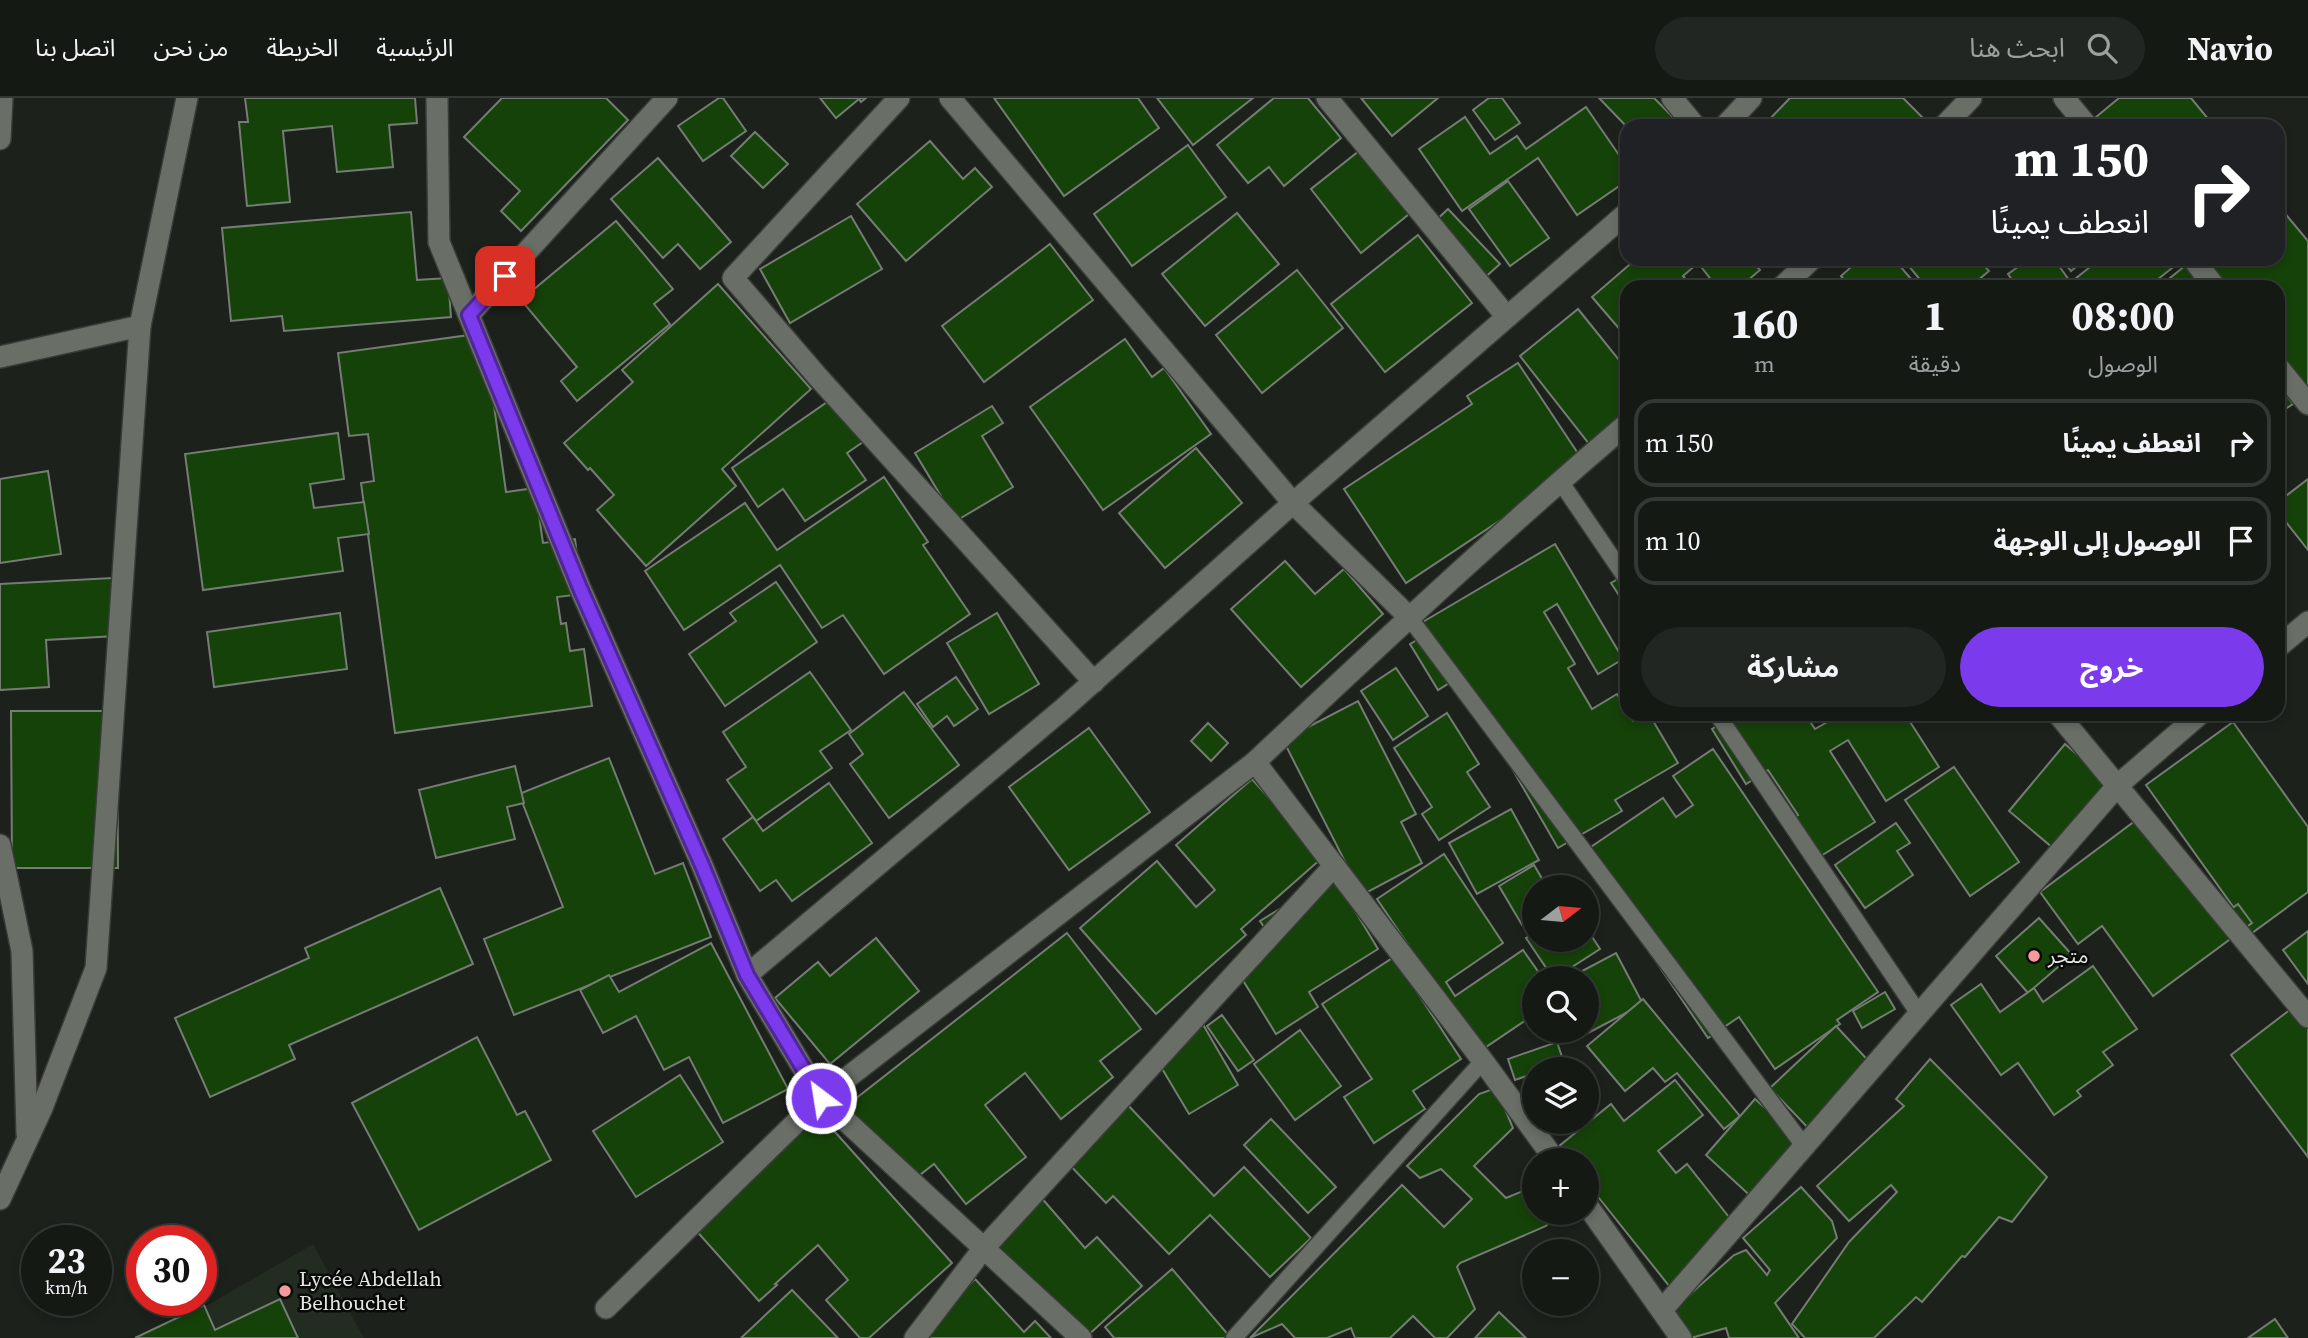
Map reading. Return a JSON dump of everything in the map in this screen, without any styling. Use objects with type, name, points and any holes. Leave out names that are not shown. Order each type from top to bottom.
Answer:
[{"type":"street","points":[[0,139],[2,98]]},
{"type":"street","points":[[0,1199],[42,1108],[96,968],[140,326],[187,98]]},
{"type":"street","points":[[437,98],[439,242],[580,588],[702,865],[747,975],[821,1098],[1081,1338]]},
{"type":"street","points":[[469,315],[667,98]]},
{"type":"street","points":[[900,98],[733,278],[818,377],[1094,682]]},
{"type":"street","points":[[950,98],[1293,503],[1409,617]]},
{"type":"street","points":[[1327,98],[1507,317]]},
{"type":"street","points":[[1672,98],[1689,119]]},
{"type":"street","points":[[1732,119],[1751,98]]},
{"type":"street","points":[[1951,119],[1971,98]]},
{"type":"street","points":[[2064,98],[2081,119]]},
{"type":"street","points":[[747,975],[1094,682],[1293,503],[1620,219]]},
{"type":"street","points":[[1790,280],[1804,266]]},
{"type":"street","points":[[2198,266],[2210,280]]},
{"type":"street","points":[[0,357],[140,326]]},
{"type":"street","points":[[2285,376],[2308,404]]},
{"type":"street","points":[[606,1308],[821,1098],[1255,762],[1409,617],[1620,430]]},
{"type":"street","points":[[2285,641],[2308,622]]},
{"type":"street","points":[[2064,721],[2308,1017]]},
{"type":"street","points":[[1662,1310],[2118,785],[2192,721]]},
{"type":"street","points":[[1255,762],[1546,1148]]},
{"type":"street","points":[[0,845],[22,951],[27,1140]]},
{"type":"street","points":[[915,1338],[983,1249],[1334,866]]},
{"type":"street","points":[[1599,1222],[1681,1338]]},
{"type":"lane","points":[[1560,481],[1620,570]]},
{"type":"lane","points":[[1409,617],[1804,1146]]},
{"type":"lane","points":[[1722,721],[1919,1014]]},
{"type":"lane","points":[[1234,1338],[1483,1061]]},
{"type":"shaded area","name":"Lycée Abdellah Belhouchet","points":[[313,1244],[364,1338],[151,1338],[189,1316],[217,1316],[217,1300]]},
{"type":"building","points":[[245,98],[415,98],[417,123],[389,125],[393,167],[337,172],[332,126],[283,131],[290,202],[247,206],[239,122],[248,122]]},
{"type":"building","points":[[502,98],[606,98],[628,120],[521,231],[501,211],[520,191],[464,137]]},
{"type":"building","points":[[719,98],[723,98],[746,131],[703,161],[678,126]]},
{"type":"building","points":[[820,98],[866,98],[861,102],[859,99],[836,118]]},
{"type":"building","points":[[994,98],[1138,98],[1159,128],[1064,196]]},
{"type":"building","points":[[1157,98],[1253,98],[1193,145]]},
{"type":"building","points":[[1274,98],[1308,98],[1341,138],[1284,186],[1269,167],[1248,183],[1217,145]]},
{"type":"building","points":[[1361,98],[1438,98],[1392,136]]},
{"type":"building","points":[[1489,98],[1502,98],[1520,123],[1495,140],[1473,110]]},
{"type":"building","points":[[1599,98],[1654,98],[1675,119],[1620,119]]},
{"type":"building","points":[[1790,98],[1903,98],[1922,117],[1920,119],[1770,119]]},
{"type":"building","points":[[2119,98],[2191,98],[2208,119],[2094,119]]},
{"type":"building","points":[[1586,107],[1620,156],[1620,185],[1577,215],[1538,158],[1462,211],[1419,149],[1465,117],[1490,154],[1517,136],[1526,149]]},
{"type":"building","points":[[755,132],[788,164],[763,188],[731,156]]},
{"type":"building","points":[[930,141],[963,179],[975,168],[992,187],[906,261],[857,204]]},
{"type":"building","points":[[1188,145],[1226,197],[1132,266],[1094,214]]},
{"type":"building","points":[[1359,151],[1409,214],[1361,253],[1311,189]]},
{"type":"building","points":[[658,158],[731,242],[700,269],[678,244],[663,258],[611,199]]},
{"type":"building","points":[[1508,181],[1549,238],[1510,266],[1469,209]]},
{"type":"building","points":[[1448,209],[1500,264],[1482,280],[1431,225]]},
{"type":"building","points":[[411,212],[417,280],[448,278],[451,317],[284,331],[282,316],[231,321],[222,228]]},
{"type":"building","points":[[1237,213],[1279,264],[1205,326],[1162,274]]},
{"type":"building","points":[[2285,213],[2308,241],[2308,389],[2285,361],[2285,280],[2219,280],[2208,266],[2285,266]]},
{"type":"building","points":[[851,216],[882,269],[790,323],[760,269]]},
{"type":"building","points":[[616,221],[673,289],[654,304],[670,324],[577,401],[561,381],[577,367],[521,300]]},
{"type":"building","points":[[1418,235],[1472,303],[1385,372],[1331,304]]},
{"type":"building","points":[[1050,244],[1093,300],[984,382],[942,326]]},
{"type":"building","points":[[1628,266],[1695,266],[1683,276],[1686,280],[1620,280],[1620,330],[1592,297]]},
{"type":"building","points":[[1700,266],[1758,266],[1760,270],[1748,280],[1711,280]]},
{"type":"building","points":[[1852,266],[1900,266],[1912,280],[1844,280],[1841,276]]},
{"type":"building","points":[[1909,266],[1984,266],[1989,271],[1978,280],[1920,280]]},
{"type":"building","points":[[2019,266],[2059,266],[2069,280],[2012,280],[2008,274]]},
{"type":"building","points":[[2091,266],[2175,266],[2157,280],[2075,279]]},
{"type":"building","points":[[2187,266],[2198,280],[2168,280]]},
{"type":"building","points":[[1297,270],[1343,328],[1262,393],[1216,335]]},
{"type":"building","points":[[718,284],[811,389],[722,469],[736,486],[646,566],[597,510],[614,495],[564,443],[633,382],[622,370]]},
{"type":"building","points":[[1578,309],[1620,361],[1620,421],[1590,445],[1520,356]]},
{"type":"building","points":[[484,333],[506,492],[535,488],[543,543],[575,539],[582,594],[557,597],[561,624],[566,623],[570,651],[584,649],[592,706],[395,733],[361,483],[374,481],[368,434],[349,436],[338,353]]},
{"type":"building","points":[[1125,339],[1152,377],[1164,368],[1211,434],[1103,510],[1030,407]]},
{"type":"building","points":[[1518,363],[1585,464],[1406,583],[1344,489],[1472,404],[1467,396]]},
{"type":"building","points":[[2285,393],[2293,404],[2285,409]]},
{"type":"building","points":[[833,398],[863,442],[847,453],[866,480],[805,521],[783,489],[758,507],[732,468]]},
{"type":"building","points":[[992,406],[1003,423],[982,436],[1013,487],[956,521],[915,453]]},
{"type":"building","points":[[338,433],[344,479],[310,484],[314,508],[364,502],[369,534],[338,538],[343,571],[203,590],[185,454]]},
{"type":"building","points":[[1196,448],[1242,503],[1165,568],[1119,513]]},
{"type":"building","points":[[48,471],[61,554],[0,563],[0,479]]},
{"type":"building","points":[[884,477],[928,542],[923,545],[970,614],[884,674],[843,615],[822,628],[780,565],[684,630],[645,571],[745,503],[777,550]]},
{"type":"building","points":[[2308,479],[2308,550],[2285,521],[2285,497]]},
{"type":"building","points":[[1555,544],[1620,654],[1620,661],[1598,674],[1557,604],[1544,612],[1575,664],[1568,668],[1592,709],[1617,694],[1620,699],[1620,721],[1653,721],[1678,763],[1615,800],[1622,811],[1558,848],[1459,677],[1438,690],[1410,644],[1427,634],[1421,623]]},
{"type":"building","points":[[1285,561],[1315,594],[1344,569],[1383,614],[1301,687],[1231,609]]},
{"type":"building","points":[[112,578],[116,636],[46,640],[49,687],[0,690],[0,584]]},
{"type":"building","points":[[1620,578],[1620,597],[1611,583]]},
{"type":"building","points":[[776,582],[817,642],[725,706],[689,654],[736,621],[730,613]]},
{"type":"building","points":[[340,613],[347,669],[214,687],[207,632]]},
{"type":"building","points":[[997,613],[1039,684],[989,714],[947,643]]},
{"type":"building","points":[[1396,668],[1428,716],[1393,740],[1361,691]]},
{"type":"building","points":[[810,672],[851,730],[820,751],[832,768],[756,821],[727,780],[746,767],[723,732]]},
{"type":"building","points":[[956,677],[978,709],[954,726],[947,716],[933,727],[917,704]]},
{"type":"building","points":[[904,692],[959,765],[889,818],[850,764],[863,754],[849,734]]},
{"type":"building","points":[[1358,701],[1416,814],[1401,822],[1422,863],[1362,895],[1283,740]]},
{"type":"building","points":[[11,711],[117,711],[118,868],[12,868]]},
{"type":"building","points":[[1447,713],[1479,764],[1467,772],[1490,807],[1439,840],[1422,814],[1432,807],[1394,748]]},
{"type":"building","points":[[1724,721],[1810,721],[1815,729],[1829,721],[1909,721],[1939,767],[1886,801],[1848,740],[1830,751],[1875,822],[1813,861],[1788,822],[1798,815],[1768,770],[1746,784],[1712,729]]},
{"type":"building","points":[[2233,722],[2308,827],[2308,892],[2252,933],[2146,785]]},
{"type":"building","points":[[1208,723],[1228,743],[1211,761],[1191,741]]},
{"type":"building","points":[[1089,728],[1150,812],[1069,870],[1009,787]]},
{"type":"building","points":[[2065,744],[2108,781],[2053,848],[2009,811]]},
{"type":"building","points":[[1713,749],[1878,992],[1837,1020],[1840,1024],[1775,1069],[1739,1017],[1708,1038],[1600,879],[1600,875],[1597,875],[1582,853],[1663,798],[1676,817],[1693,805],[1673,776]]},
{"type":"building","points":[[609,758],[655,874],[683,863],[711,937],[514,1015],[484,939],[563,907],[519,794]]},
{"type":"building","points":[[515,766],[524,803],[507,807],[515,839],[436,858],[419,790]]},
{"type":"building","points":[[1954,767],[2019,862],[1970,896],[1905,800]]},
{"type":"building","points":[[1252,779],[1322,858],[1241,929],[1246,935],[1156,1014],[1080,928],[1157,861],[1196,907],[1215,890],[1176,845]]},
{"type":"building","points":[[829,783],[872,843],[792,901],[776,880],[760,891],[723,839],[753,817],[763,831]]},
{"type":"building","points":[[1511,809],[1539,860],[1477,894],[1449,843]]},
{"type":"building","points":[[2143,815],[2220,918],[2238,904],[2252,923],[2153,996],[2102,926],[2078,944],[2040,892]]},
{"type":"building","points":[[1896,823],[1910,843],[1897,851],[1913,875],[1865,908],[1835,865]]},
{"type":"building","points":[[1444,854],[1503,943],[1446,982],[1455,996],[1522,951],[1534,966],[1522,966],[1522,1023],[1480,1051],[1377,899]]},
{"type":"building","points":[[1534,865],[1540,875],[1522,875],[1522,925],[1499,886]]},
{"type":"building","points":[[1334,876],[1378,949],[1309,992],[1318,1007],[1276,1034],[1236,969],[1275,944],[1260,921]]},
{"type":"building","points":[[440,888],[473,964],[289,1045],[295,1059],[210,1097],[175,1018],[309,958],[305,948]]},
{"type":"building","name":"متجر","points":[[2039,918],[2072,955],[2028,993],[1996,956]]},
{"type":"building","points":[[2308,931],[2308,984],[2283,950]]},
{"type":"building","points":[[1067,933],[1141,1029],[1100,1061],[1113,1077],[1061,1119],[1025,1073],[985,1105],[1026,1157],[966,1204],[934,1164],[907,1185],[845,1107]]},
{"type":"building","points":[[876,938],[919,991],[830,1064],[775,998],[818,962],[830,976]]},
{"type":"building","points":[[711,943],[788,1089],[723,1123],[689,1057],[664,1070],[636,1016],[603,1033],[580,990],[609,975],[619,992]]},
{"type":"building","points":[[1535,952],[1595,952],[1574,966],[1545,966]]},
{"type":"building","points":[[1616,953],[1643,1004],[1599,1027],[1599,966],[1592,966]]},
{"type":"building","points":[[1394,957],[1461,1059],[1413,1091],[1425,1109],[1374,1143],[1344,1097],[1372,1079],[1322,1004]]},
{"type":"building","points":[[2093,966],[2137,1029],[2103,1052],[2113,1065],[2077,1091],[2081,1096],[2054,1115],[2018,1063],[2001,1075],[1951,1005],[1981,984],[2000,1012],[2034,988],[2043,1002]]},
{"type":"building","points":[[1885,992],[1895,1009],[1862,1028],[1853,1011]]},
{"type":"building","points":[[1643,999],[1740,1116],[1724,1129],[1677,1073],[1665,1082],[1653,1068],[1625,1091],[1587,1046],[1599,1043],[1599,1036]]},
{"type":"building","points":[[2296,1005],[2308,1021],[2308,1157],[2231,1055]]},
{"type":"building","points":[[1222,1015],[1254,1060],[1238,1071],[1207,1026]]},
{"type":"building","points":[[1201,1021],[1238,1085],[1189,1114],[1151,1050]]},
{"type":"building","points":[[1836,1026],[1876,1069],[1811,1131],[1770,1088]]},
{"type":"building","points":[[1300,1030],[1341,1086],[1295,1120],[1254,1064]]},
{"type":"building","points":[[477,1037],[517,1115],[525,1111],[551,1160],[419,1230],[352,1103]]},
{"type":"building","points":[[1554,1043],[1557,1043],[1562,1057],[1522,1057],[1522,1078],[1515,1080],[1508,1059]]},
{"type":"building","points":[[1930,1059],[2047,1177],[2012,1222],[1999,1217],[1922,1302],[1916,1297],[1874,1338],[1805,1338],[1792,1324],[1849,1242],[1897,1192],[1891,1185],[1849,1221],[1817,1186],[1904,1106],[1896,1099]]},
{"type":"building","points":[[680,1075],[723,1142],[636,1197],[593,1131]]},
{"type":"building","points":[[1675,1080],[1703,1115],[1658,1151],[1676,1173],[1687,1164],[1740,1231],[1670,1287],[1599,1198],[1599,1148],[1558,1147],[1574,1134],[1599,1134],[1599,1114],[1611,1104],[1624,1121]]},
{"type":"building","points":[[1496,1088],[1513,1128],[1474,1166],[1506,1198],[1522,1191],[1522,1225],[1547,1225],[1460,1263],[1457,1267],[1475,1309],[1447,1338],[1435,1338],[1413,1316],[1390,1338],[1355,1338],[1351,1328],[1327,1338],[1295,1338],[1282,1324],[1250,1338],[1402,1185],[1444,1227],[1472,1199],[1441,1169],[1420,1178],[1407,1166],[1479,1094]]},
{"type":"building","points":[[1755,1099],[1807,1145],[1757,1202],[1706,1155]]},
{"type":"building","points":[[1125,1102],[1214,1196],[1244,1167],[1311,1238],[1270,1277],[1210,1215],[1169,1254],[1113,1196],[1106,1203],[1065,1160]]},
{"type":"building","points":[[819,1114],[952,1263],[869,1338],[860,1338],[826,1300],[848,1280],[818,1245],[759,1301],[693,1227]]},
{"type":"building","points":[[1271,1119],[1336,1187],[1308,1213],[1244,1145]]},
{"type":"building","points":[[1801,1187],[1832,1221],[1837,1238],[1775,1303],[1799,1338],[1729,1338],[1726,1328],[1691,1338],[1669,1313],[1734,1255],[1746,1250],[1767,1275],[1770,1270],[1743,1238]]},
{"type":"building","points":[[1039,1195],[1085,1248],[1097,1237],[1142,1286],[1085,1338],[987,1243]]},
{"type":"building","points":[[1172,1269],[1231,1338],[1114,1338],[1105,1327]]},
{"type":"building","points":[[975,1279],[1024,1332],[1035,1321],[1051,1338],[912,1338]]},
{"type":"building","points":[[792,1290],[838,1338],[741,1338]]},
{"type":"building","points":[[280,1299],[298,1338],[135,1338],[181,1316],[209,1316],[215,1330]]},
{"type":"building","points":[[1499,1312],[1526,1338],[1475,1338]]},
{"type":"building","points":[[2275,1319],[2288,1338],[2248,1338]]},
{"type":"place","name":"متجر","points":[[2034,956]]},
{"type":"place","name":"Lycée Abdellah Belhouchet","points":[[285,1291]]},
{"type":"route","points":[[505,276],[469,315],[580,588],[702,865],[747,975],[821,1098]]}]
